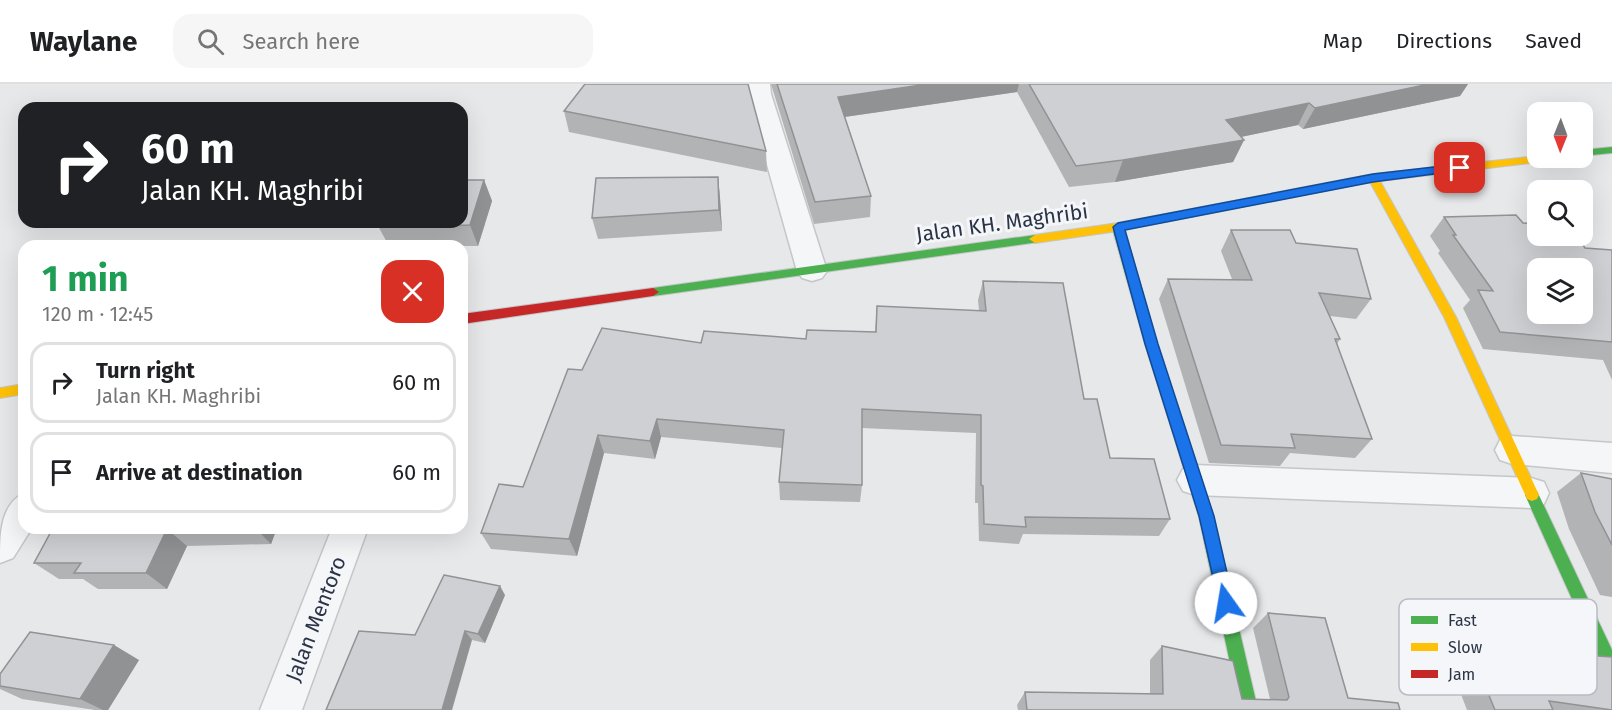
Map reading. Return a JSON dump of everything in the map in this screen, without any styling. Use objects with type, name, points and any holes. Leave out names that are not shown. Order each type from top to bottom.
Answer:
[{"type":"main road","points":[[1593,152],[1612,150]]},
{"type":"main road","name":"Jalan KH. Maghribi","points":[[468,318],[1118,227],[1373,178],[1527,160]]},
{"type":"main road","points":[[1373,178],[1450,317],[1580,599]]},
{"type":"main road","points":[[1118,227],[1151,344],[1206,516],[1249,710]]},
{"type":"main road","points":[[0,393],[18,390]]},
{"type":"main road","points":[[1597,636],[1612,668]]},
{"type":"street","points":[[758,84],[759,94],[812,271]]},
{"type":"street","points":[[1512,450],[1612,458]]},
{"type":"street","points":[[1195,480],[1531,493]]},
{"type":"street","points":[[0,546],[18,518]]},
{"type":"street","name":"Jalan Mentoro","points":[[281,710],[348,534]]},
{"type":"building","points":[[585,84],[748,84],[766,151],[564,111]]},
{"type":"building","points":[[777,84],[928,84],[838,97],[871,196],[815,202]]},
{"type":"building","points":[[1029,84],[1429,84],[1315,108],[1309,103],[1226,120],[1244,140],[1076,166]]},
{"type":"building","points":[[718,177],[719,210],[592,218],[596,178]]},
{"type":"building","points":[[468,180],[484,180],[470,225],[468,225]]},
{"type":"building","points":[[1516,215],[1523,223],[1527,223],[1527,246],[1584,246],[1612,250],[1612,342],[1500,332],[1478,290],[1493,291],[1453,235],[1456,235],[1444,217]]},
{"type":"building","points":[[1231,230],[1290,230],[1296,243],[1357,249],[1371,299],[1319,293],[1340,339],[1335,339],[1372,439],[1291,434],[1295,448],[1221,445],[1168,279],[1252,280]]},
{"type":"building","points":[[983,281],[1063,283],[1084,399],[1097,399],[1110,458],[1154,459],[1170,519],[1025,517],[1026,527],[984,524],[983,486],[981,485],[981,415],[862,409],[862,485],[779,482],[784,430],[657,419],[650,441],[598,435],[569,539],[481,533],[499,484],[523,487],[568,369],[582,370],[602,328],[701,343],[704,331],[806,339],[807,330],[876,332],[877,306],[986,311]]},
{"type":"building","points":[[1581,473],[1612,479],[1612,545],[1595,512]]},
{"type":"building","points":[[50,534],[165,534],[146,573],[74,573],[81,563],[34,563]]},
{"type":"building","points":[[444,575],[500,586],[478,634],[465,631],[442,710],[326,710],[359,631],[415,635]]},
{"type":"building","points":[[1268,613],[1325,618],[1348,698],[1398,703],[1400,710],[1027,710],[1025,692],[1163,694],[1162,646],[1233,661],[1242,699],[1287,700],[1289,697]]},
{"type":"building","points":[[30,632],[114,645],[80,699],[0,686],[0,674]]},
{"type":"building","points":[[1597,656],[1612,657],[1612,710],[1549,701],[1553,710],[1495,710],[1489,695],[1597,695]]},
{"type":"traffic: fast","points":[[1593,152],[1612,150]]},
{"type":"traffic: fast","points":[[1118,227],[1151,344],[1206,517],[1249,710]]},
{"type":"traffic: fast","points":[[653,292],[1035,239]]},
{"type":"traffic: fast","points":[[1532,495],[1580,599]]},
{"type":"traffic: fast","points":[[1597,636],[1612,668]]},
{"type":"traffic: slow","points":[[1035,239],[1118,227],[1373,178],[1527,160]]},
{"type":"traffic: slow","points":[[1373,178],[1450,317],[1532,495]]},
{"type":"traffic: slow","points":[[0,393],[18,390]]},
{"type":"traffic: jam","points":[[468,318],[653,292]]},
{"type":"route","points":[[1226,603],[1206,516],[1151,344],[1118,227],[1373,178],[1460,168]]}]
